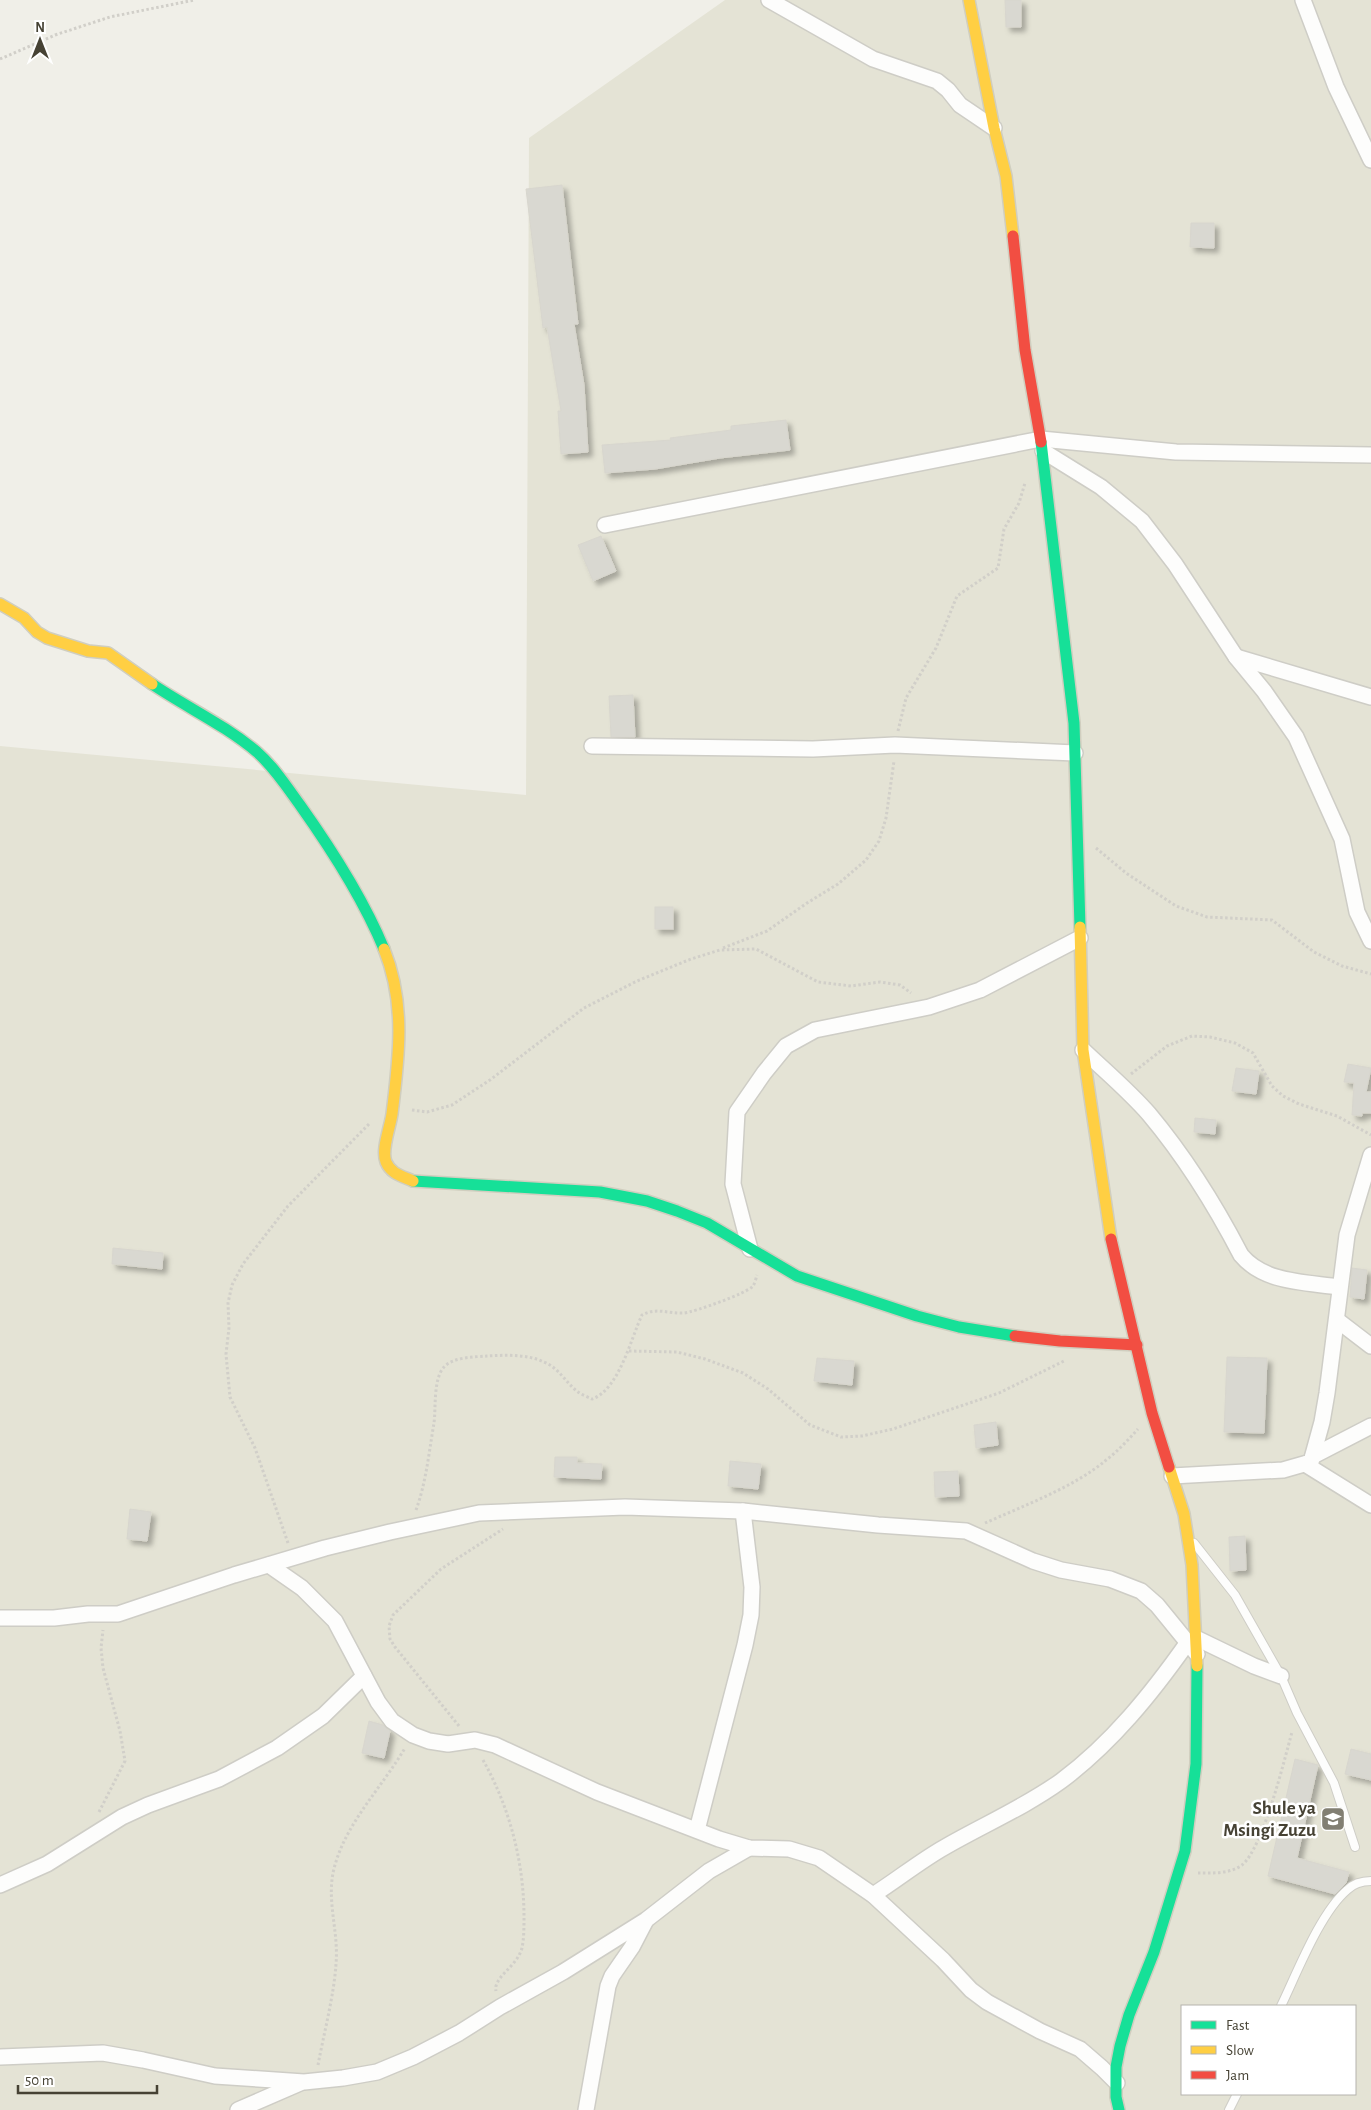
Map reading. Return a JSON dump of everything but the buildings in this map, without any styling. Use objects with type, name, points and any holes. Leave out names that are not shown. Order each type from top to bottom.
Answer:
[{"type":"street","points":[[769,0],[873,59],[938,81],[960,105],[994,128]]},
{"type":"street","points":[[969,0],[994,128],[1006,176],[1024,350],[1042,445],[1073,713],[1083,1050],[1112,1242],[1152,1413],[1188,1535],[1192,1565],[1196,1764],[1185,1851],[1154,1952],[1129,2015],[1120,2046],[1116,2067],[1118,2110]]},
{"type":"street","points":[[1303,0],[1336,87],[1371,160]]},
{"type":"street","points":[[1042,445],[1101,487],[1142,521],[1175,564],[1236,657],[1264,691],[1300,746],[1342,839],[1357,912],[1371,941]]},
{"type":"street","points":[[604,525],[1042,445],[1176,452],[1371,455]]},
{"type":"street","points":[[0,604],[24,618],[37,632],[47,638],[88,651],[108,653],[161,690],[229,731],[258,754],[283,781],[320,833],[370,915],[390,962],[398,998],[400,1020],[399,1060],[393,1108],[384,1149],[385,1161],[391,1172],[414,1181],[593,1191],[628,1196],[686,1214],[720,1230],[780,1269],[797,1276],[932,1321],[1008,1335],[1101,1344],[1137,1345]]},
{"type":"street","points":[[1236,657],[1371,696]]},
{"type":"street","points":[[592,746],[803,749],[895,745],[1075,753]]},
{"type":"street","points":[[755,1252],[732,1184],[736,1112],[764,1072],[786,1046],[815,1030],[930,1007],[980,990],[1080,938]]},
{"type":"street","points":[[1083,1050],[1148,1114],[1184,1159],[1247,1263],[1257,1270],[1277,1278],[1339,1287]]},
{"type":"street","points":[[1309,1460],[1322,1422],[1347,1235],[1371,1155]]},
{"type":"street","points":[[1337,1320],[1371,1346]]},
{"type":"street","points":[[1172,1476],[1283,1470],[1309,1460],[1371,1426]]},
{"type":"street","points":[[1309,1460],[1371,1505]]},
{"type":"street","points":[[0,1618],[54,1618],[88,1614],[108,1615],[143,1607],[269,1565],[354,1540],[479,1513],[625,1507],[743,1511],[878,1525],[966,1531],[1033,1561],[1061,1570],[1110,1579],[1140,1591],[1157,1605],[1194,1645],[1281,1676]]},
{"type":"street","points":[[697,1830],[746,1645],[751,1615],[752,1588],[743,1511]]},
{"type":"street","points":[[269,1565],[302,1588],[335,1621],[378,1702],[392,1721],[413,1735],[429,1742],[448,1744],[470,1741],[495,1744],[597,1792],[719,1839],[748,1848],[789,1849],[807,1853],[840,1871],[872,1896],[943,1960],[971,1990],[987,2002],[1080,2050],[1102,2068],[1116,2083]]},
{"type":"street","points":[[872,1896],[944,1848],[990,1824],[1060,1782],[1104,1744],[1194,1645]]},
{"type":"street","points":[[0,1885],[47,1864],[93,1834],[148,1805],[219,1779],[277,1748],[323,1716],[364,1676]]},
{"type":"street","points":[[0,2057],[103,2053],[215,2076],[310,2081],[377,2072],[436,2045],[563,1972],[646,1920],[709,1871],[748,1848]]},
{"type":"street","points":[[586,2110],[608,1986],[612,1976],[632,1947],[646,1920]]},
{"type":"street","points":[[238,2110],[310,2081]]},
{"type":"lane","points":[[1188,1535],[1235,1594],[1281,1676],[1297,1713],[1334,1783],[1355,1847]]},
{"type":"lane","points":[[1281,2005],[1328,1911],[1347,1889],[1362,1881],[1371,1881]]},
{"type":"lane","points":[[1229,2110],[1236,2095]]},
{"type":"path","points":[[0,59],[55,35],[110,17],[194,0]]},
{"type":"path","points":[[294,1558],[255,1448],[230,1396],[226,1354],[230,1294],[232,1285],[243,1264],[288,1206],[374,1120],[393,1108],[427,1112],[452,1104],[498,1074],[584,1008],[636,981],[767,931],[838,884],[866,860],[879,841],[886,818],[892,784],[895,745],[906,698],[936,648],[957,596],[998,568],[1004,529],[1019,503],[1027,476]]},
{"type":"path","points":[[1077,832],[1126,873],[1176,906],[1207,917],[1272,920],[1314,952],[1342,966],[1371,974]]},
{"type":"path","points":[[720,950],[756,949],[818,982],[851,986],[880,982],[900,985],[930,1007]]},
{"type":"path","points":[[1119,1084],[1167,1046],[1192,1036],[1210,1037],[1235,1043],[1253,1054],[1272,1086],[1283,1096],[1299,1104],[1337,1116],[1371,1136]]},
{"type":"path","points":[[409,1528],[419,1501],[426,1467],[434,1421],[438,1381],[442,1370],[447,1365],[457,1360],[483,1357],[525,1357],[550,1365],[579,1393],[592,1399],[600,1396],[607,1387],[629,1351],[642,1315],[650,1311],[684,1313],[701,1310],[752,1286],[757,1274],[755,1252]]},
{"type":"path","points":[[629,1351],[677,1352],[705,1359],[743,1374],[768,1389],[810,1425],[842,1436],[862,1436],[892,1429],[990,1396],[1069,1358]]},
{"type":"path","points":[[966,1531],[1068,1484],[1104,1462],[1152,1413]]},
{"type":"path","points":[[500,2007],[495,1988],[500,1976],[518,1960],[522,1947],[524,1900],[518,1850],[490,1772],[470,1741],[395,1647],[390,1639],[390,1626],[393,1614],[441,1569],[506,1527]]},
{"type":"path","points":[[93,1834],[101,1808],[125,1761],[120,1731],[103,1668],[101,1648],[103,1631],[108,1615]]},
{"type":"path","points":[[1179,1874],[1233,1870],[1243,1864],[1252,1854],[1278,1781],[1297,1713]]},
{"type":"path","points":[[310,2081],[336,1965],[336,1933],[330,1889],[335,1865],[353,1824],[390,1773],[413,1735]]},
{"type":"shaded area","points":[[725,0],[1371,0],[1371,2110],[0,2110],[0,746],[526,795],[529,138]]},
{"type":"traffic: fast","points":[[1041,442],[1074,723],[1080,927]]},
{"type":"traffic: fast","points":[[152,684],[232,733],[269,764],[324,839],[367,911],[384,949]]},
{"type":"traffic: fast","points":[[413,1181],[600,1192],[647,1201],[707,1223],[797,1276],[917,1316],[959,1327],[1015,1336]]},
{"type":"traffic: fast","points":[[1119,2110],[1116,2097],[1116,2067],[1120,2046],[1129,2015],[1154,1952],[1185,1851],[1196,1764],[1197,1666]]},
{"type":"traffic: slow","points":[[969,0],[994,128],[1006,176],[1013,236]]},
{"type":"traffic: slow","points":[[0,604],[24,618],[37,632],[47,638],[88,651],[108,653],[152,684]]},
{"type":"traffic: slow","points":[[1080,927],[1083,1050],[1111,1239]]},
{"type":"traffic: slow","points":[[384,949],[396,990],[399,1031],[395,1093],[385,1145],[385,1157],[388,1166],[394,1172],[413,1181]]},
{"type":"traffic: slow","points":[[1169,1467],[1184,1514],[1192,1565],[1197,1666]]},
{"type":"traffic: jam","points":[[1013,236],[1025,350],[1041,442]]},
{"type":"traffic: jam","points":[[1111,1239],[1152,1413],[1169,1467]]},
{"type":"traffic: jam","points":[[1015,1336],[1060,1341],[1137,1345]]},
{"type":"place","name":"Shule ya Msingi Zuzu","points":[[1333,1819]]}]
